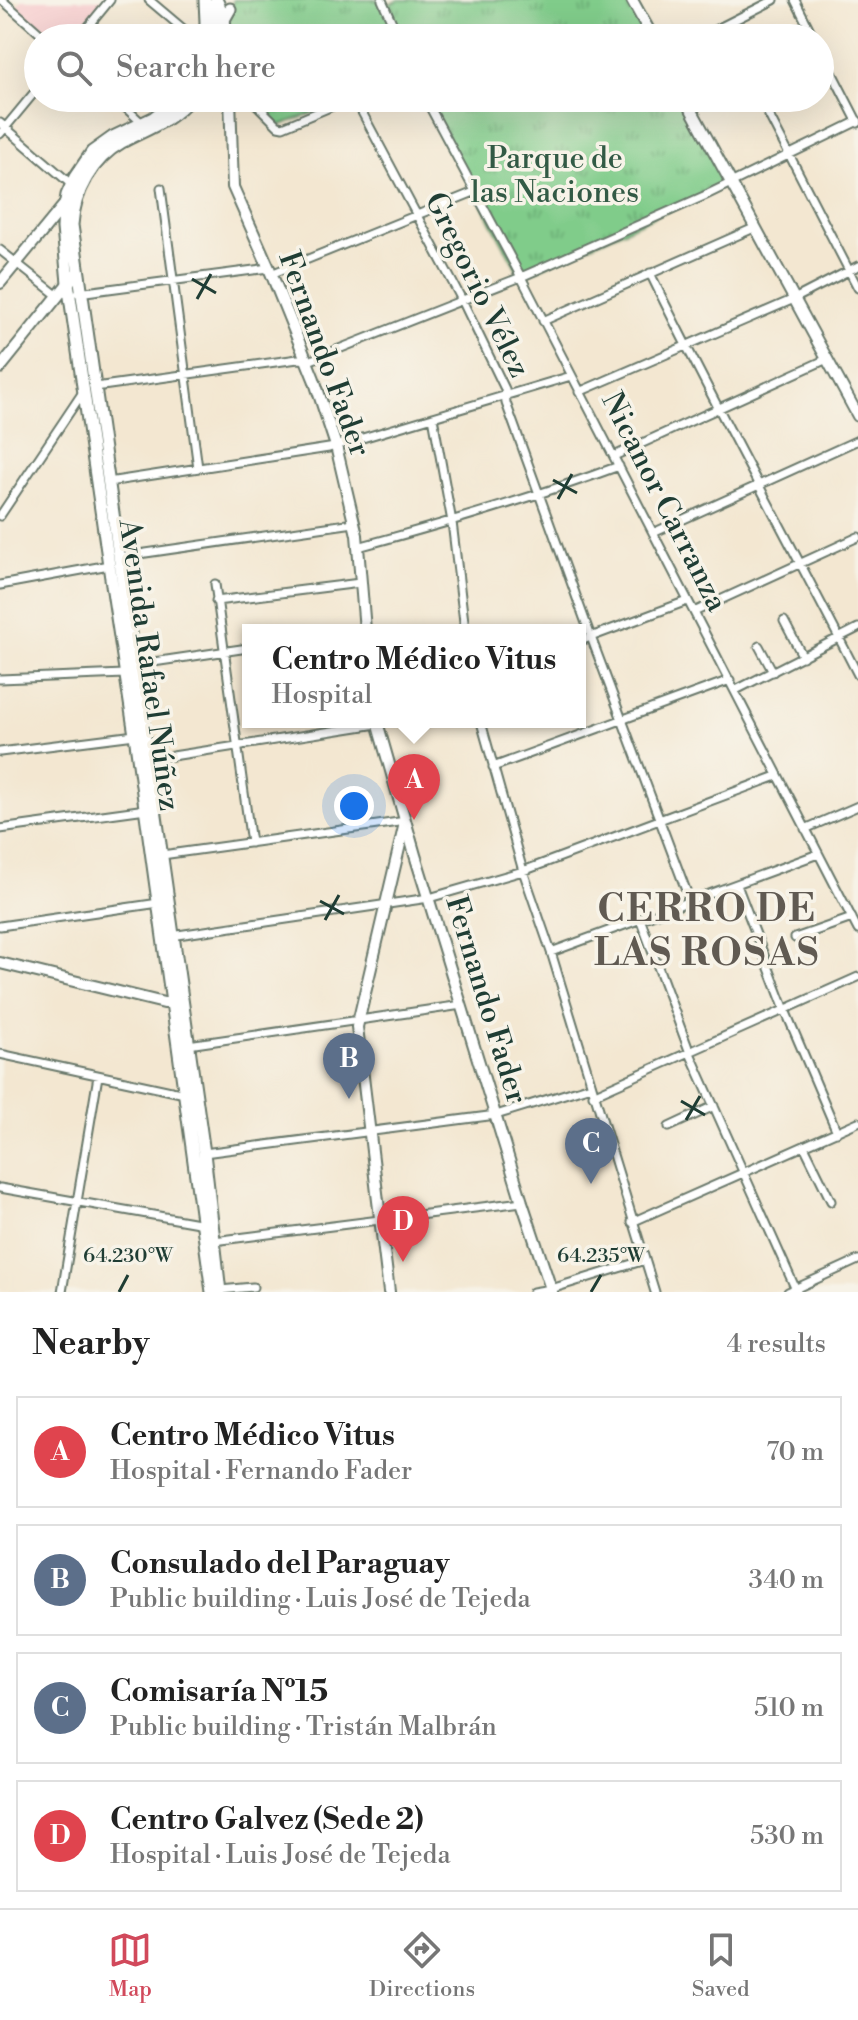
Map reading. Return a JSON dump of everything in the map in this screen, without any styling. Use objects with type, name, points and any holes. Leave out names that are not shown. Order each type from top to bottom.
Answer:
[{"type":"main road","points":[[205,0],[206,24]]},
{"type":"main road","points":[[216,0],[229,8]]},
{"type":"main road","points":[[215,24],[216,0]]},
{"type":"main road","points":[[633,3],[645,24]]},
{"type":"main road","name":"Avenida Rafael Núñez","points":[[112,560],[108,482],[90,388],[82,376],[68,283],[63,228],[65,204],[72,185],[95,149],[161,112]]},
{"type":"main road","name":"Avenida Rafael Núñez","points":[[175,112],[112,148],[101,158],[89,173],[77,198],[73,233],[112,560],[162,855],[185,1094],[210,1231],[217,1291]]},
{"type":"main road","name":"Fernando Fader","points":[[230,112],[233,187],[305,359],[336,446],[358,547],[364,624]]},
{"type":"main road","points":[[692,112],[857,410]]},
{"type":"main road","points":[[0,283],[65,204]]},
{"type":"main road","points":[[0,366],[78,271]]},
{"type":"main road","name":"Avenida Rafael Núñez","points":[[129,670],[159,903],[168,933]]},
{"type":"main road","name":"Fernando Fader","points":[[378,728],[522,1202],[552,1290]]},
{"type":"main road","points":[[389,1292],[357,1022],[406,821]]},
{"type":"main road","points":[[0,963],[149,999],[177,1000]]},
{"type":"main road","name":"Avenida Rafael Núñez","points":[[177,1000],[188,1045],[204,1153],[217,1291]]},
{"type":"street","points":[[2,0],[29,24]]},
{"type":"street","points":[[90,24],[110,0]]},
{"type":"street","points":[[149,0],[177,24]]},
{"type":"street","points":[[382,0],[393,24]]},
{"type":"street","points":[[633,3],[646,0]]},
{"type":"street","points":[[727,24],[774,0]]},
{"type":"street","points":[[795,0],[807,24]]},
{"type":"street","points":[[0,516],[90,388],[311,360],[521,277],[858,122],[834,76]]},
{"type":"street","points":[[24,104],[2,128],[72,185]]},
{"type":"street","points":[[130,112],[142,123]]},
{"type":"street","points":[[264,112],[280,127],[318,112]]},
{"type":"street","name":"Gregorio Vélez","points":[[362,112],[462,300],[505,389],[506,403],[539,495],[690,901]]},
{"type":"street","name":"Nicanor Carranza","points":[[432,112],[736,690],[777,776],[858,930]]},
{"type":"street","points":[[767,112],[858,288]]},
{"type":"street","points":[[161,188],[198,468]]},
{"type":"street","points":[[72,305],[74,297],[81,291],[270,271],[474,192]]},
{"type":"street","points":[[543,321],[754,228]]},
{"type":"street","points":[[0,250],[58,296]]},
{"type":"street","points":[[579,392],[794,299],[858,266]]},
{"type":"street","points":[[650,273],[858,675]]},
{"type":"street","points":[[614,456],[827,359]]},
{"type":"street","points":[[108,482],[336,446],[571,376]]},
{"type":"street","points":[[433,417],[452,522],[464,624]]},
{"type":"street","points":[[653,533],[858,440]]},
{"type":"street","points":[[358,547],[539,495],[619,466]]},
{"type":"street","points":[[0,585],[112,560],[354,523]]},
{"type":"street","points":[[694,612],[858,537]]},
{"type":"street","points":[[216,601],[360,583]]},
{"type":"street","points":[[215,584],[251,843]]},
{"type":"street","points":[[586,639],[687,601]]},
{"type":"street","points":[[784,621],[803,657]]},
{"type":"street","points":[[736,690],[858,628]]},
{"type":"street","points":[[759,646],[773,672]]},
{"type":"street","points":[[0,679],[129,670],[242,649]]},
{"type":"street","points":[[493,767],[730,680]]},
{"type":"street","points":[[147,760],[348,728]]},
{"type":"street","points":[[483,728],[523,871],[551,952],[655,1292]]},
{"type":"street","points":[[0,752],[135,735]]},
{"type":"street","points":[[168,933],[429,898],[523,871],[777,776]]},
{"type":"street","points":[[805,829],[858,806]]},
{"type":"street","points":[[0,829],[146,809]]},
{"type":"street","points":[[162,855],[406,821]]},
{"type":"street","points":[[551,952],[818,854]]},
{"type":"street","points":[[737,885],[785,1010],[837,1132]]},
{"type":"street","points":[[0,926],[159,903]]},
{"type":"street","points":[[795,938],[852,918]]},
{"type":"street","points":[[641,921],[690,1053],[794,1291],[858,1260]]},
{"type":"street","points":[[204,1153],[496,1115],[592,1090],[690,1053],[858,977]]},
{"type":"street","points":[[188,1045],[462,1005]]},
{"type":"street","points":[[0,1054],[185,1094]]},
{"type":"street","points":[[62,1292],[98,1076]]},
{"type":"street","points":[[669,1127],[714,1106]]},
{"type":"street","points":[[632,1222],[858,1122]]},
{"type":"street","points":[[804,1146],[831,1201]]},
{"type":"street","points":[[0,1188],[77,1201],[210,1231],[380,1220],[522,1202]]},
{"type":"street","points":[[533,1292],[552,1290],[645,1260]]},
{"type":"street","points":[[217,1291],[253,1287]]},
{"type":"shaded area","points":[[22,0],[102,0],[82,24],[36,24],[16,7]]},
{"type":"green space","points":[[233,0],[382,0],[385,6],[399,0],[632,0],[645,24],[229,24]]},
{"type":"green space","points":[[264,112],[316,112],[278,126]]},
{"type":"green space","name":"Parque de las Naciones","points":[[433,112],[692,112],[730,182],[521,277]]},
{"type":"place","name":"Centro Médico Vitus","points":[[414,820]]},
{"type":"place","name":"Consulado del Paraguay","points":[[349,1099]]},
{"type":"place","name":"Comisaría Nº15","points":[[591,1184]]},
{"type":"place","name":"Centro Galvez (Sede 2)","points":[[403,1262]]},
{"type":"district","name":"CERRO DE LAS ROSAS","points":[[707,931]]}]
